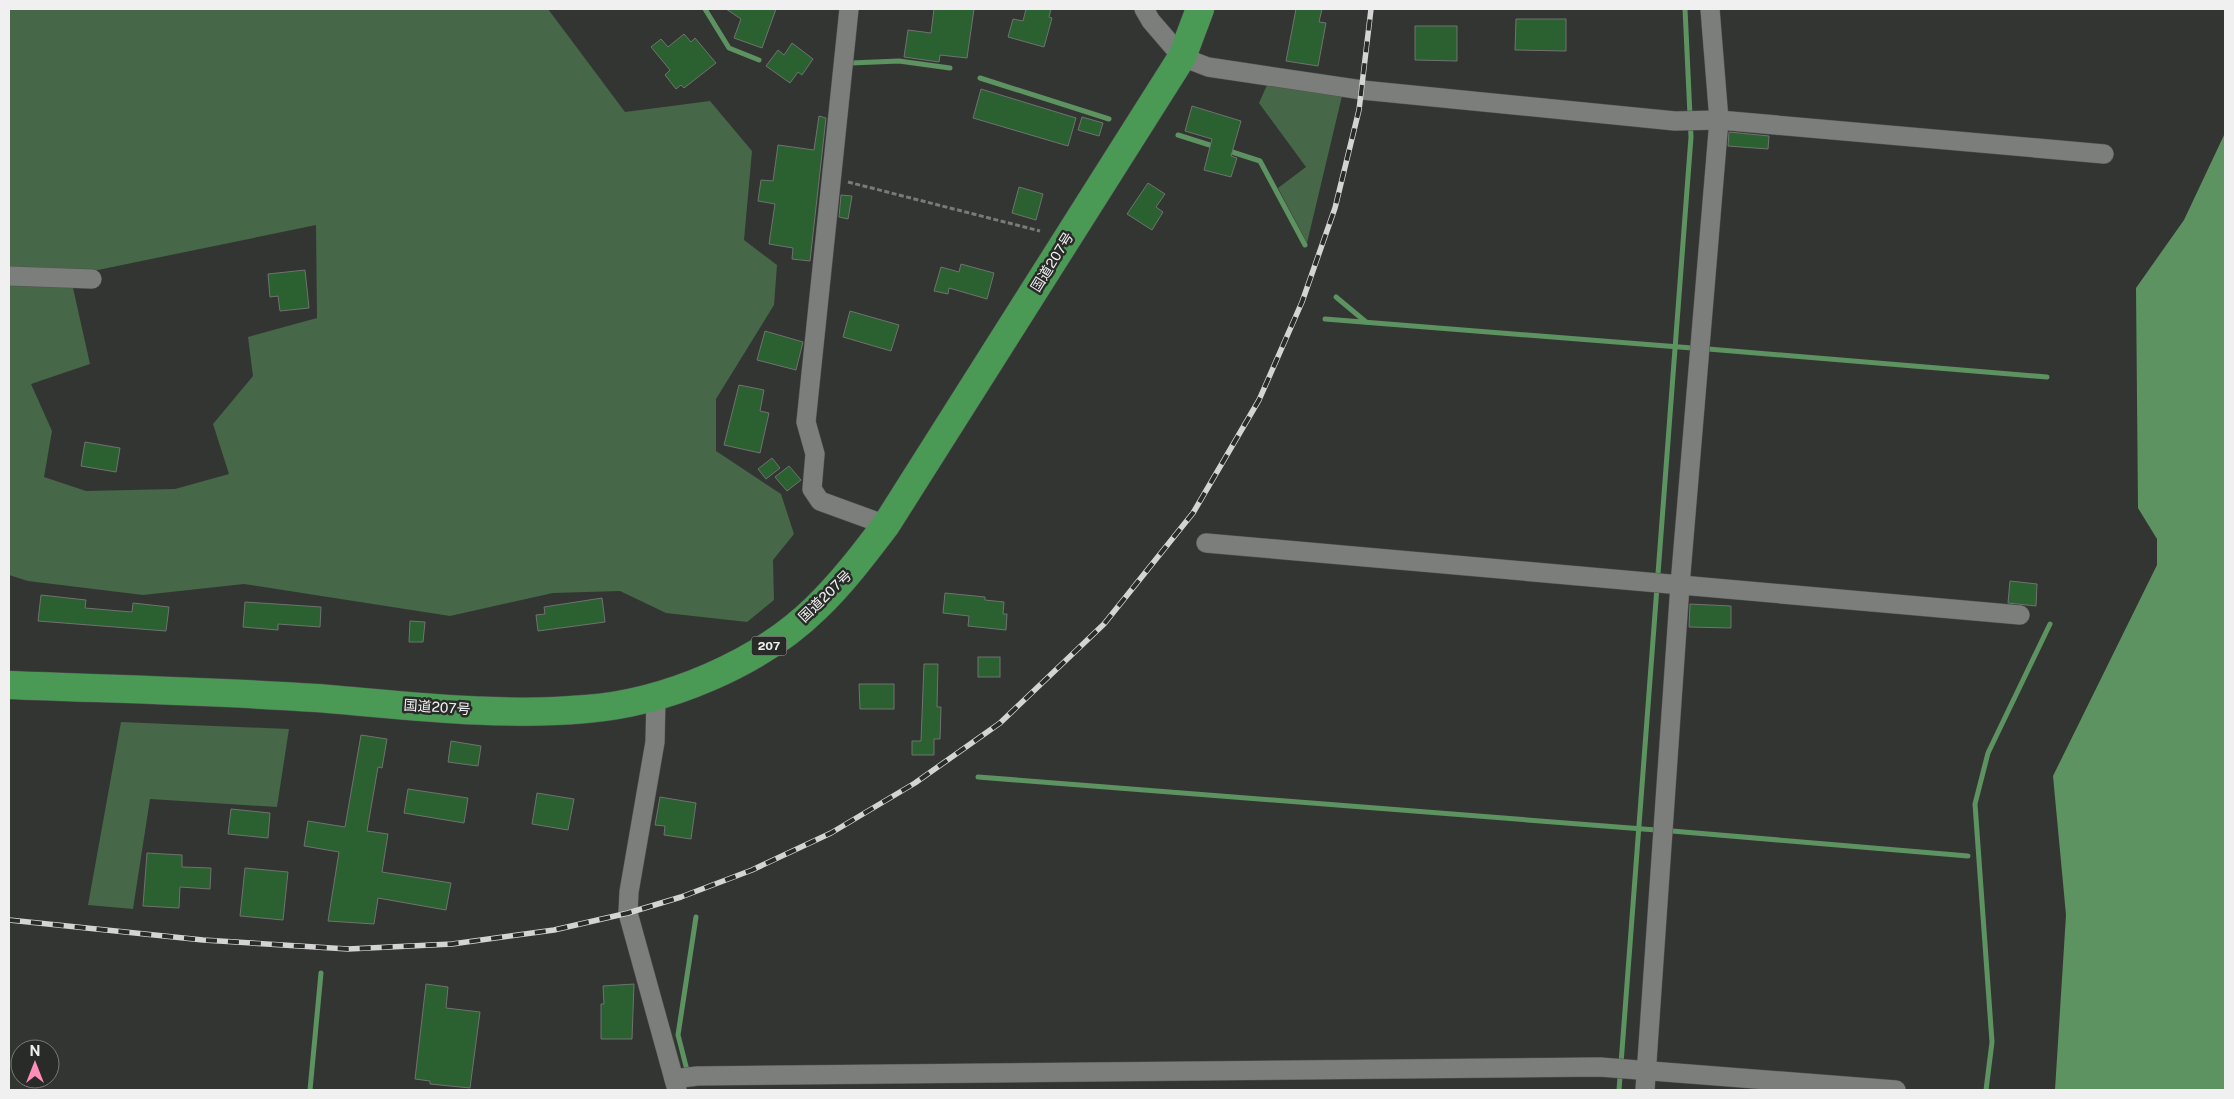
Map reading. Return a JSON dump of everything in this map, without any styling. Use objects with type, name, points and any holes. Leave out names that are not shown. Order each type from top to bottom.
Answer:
[{"type":"highway","name":"国道207号","points":[[9,685],[306,698],[504,711],[587,710],[656,697],[722,671],[770,645],[815,610],[855,568],[886,525],[1182,57],[1200,9]]},
{"type":"street","points":[[849,9],[806,422],[815,454],[812,489],[820,501],[886,525]]},
{"type":"street","points":[[1144,9],[1182,57],[1208,67],[1362,90],[1681,121],[1709,120],[2104,154]]},
{"type":"street","points":[[1645,1090],[1630,1069],[1674,585],[1709,120],[1710,9]]},
{"type":"street","points":[[9,276],[92,279]]},
{"type":"street","points":[[1206,544],[2020,615]]},
{"type":"street","points":[[656,697],[655,742],[629,892],[628,913],[683,1081],[1630,1069],[1896,1090]]},
{"type":"path","points":[[831,178],[1040,231]]},
{"type":"shaded area","points":[[9,9],[548,9],[625,112],[710,101],[752,151],[744,240],[777,265],[774,305],[716,399],[716,451],[781,494],[794,534],[773,560],[774,600],[747,622],[666,613],[620,591],[553,593],[450,616],[244,584],[143,595],[28,581],[9,575]],"holes":[[[316,225],[317,318],[248,337],[253,376],[213,424],[229,474],[175,489],[86,491],[44,477],[52,431],[31,384],[90,364],[69,270],[93,271]]]},
{"type":"shaded area","points":[[1268,83],[1342,96],[1307,243],[1278,188],[1306,167],[1259,103]]},
{"type":"shaded area","points":[[2225,133],[2225,1090],[2055,1090],[2066,915],[2053,776],[2157,565],[2157,539],[2138,508],[2136,288],[2184,220]]},
{"type":"shaded area","points":[[121,722],[289,729],[277,807],[150,799],[133,909],[88,905]]},
{"type":"building","points":[[726,9],[776,9],[762,48],[734,38],[741,19]]},
{"type":"building","points":[[934,9],[974,9],[967,58],[940,55],[939,62],[904,57],[908,30],[931,33]]},
{"type":"building","points":[[1026,9],[1051,9],[1049,17],[1052,18],[1044,47],[1008,37],[1013,19],[1023,21]]},
{"type":"building","points":[[1296,9],[1322,9],[1319,22],[1326,23],[1318,66],[1286,61]]},
{"type":"building","points":[[1516,19],[1566,19],[1566,51],[1515,50]]},
{"type":"building","points":[[1415,26],[1457,26],[1457,61],[1415,60]]},
{"type":"building","points":[[684,34],[691,42],[695,38],[716,63],[684,88],[681,85],[676,89],[665,75],[670,70],[651,47],[661,39],[668,47]]},
{"type":"building","points":[[792,43],[813,59],[802,75],[798,72],[790,83],[766,66],[778,50],[784,55]]},
{"type":"building","points":[[981,89],[1076,118],[1068,146],[973,118]]},
{"type":"building","points":[[1192,106],[1241,121],[1231,156],[1237,158],[1231,177],[1204,170],[1212,139],[1185,131]]},
{"type":"building","points":[[819,116],[826,118],[810,261],[792,259],[793,248],[769,244],[775,204],[758,201],[761,180],[773,181],[778,145],[814,150]]},
{"type":"building","points":[[1082,117],[1103,123],[1099,136],[1078,130]]},
{"type":"building","points":[[1729,132],[1769,136],[1768,149],[1728,146]]},
{"type":"building","points":[[1148,183],[1165,194],[1156,207],[1163,212],[1152,230],[1127,214]]},
{"type":"building","points":[[1019,187],[1043,194],[1036,220],[1012,213]]},
{"type":"building","points":[[841,195],[852,196],[848,219],[839,217]]},
{"type":"building","points":[[961,264],[994,273],[987,299],[949,288],[948,294],[934,291],[941,267],[959,272]]},
{"type":"building","points":[[305,270],[309,308],[280,311],[278,296],[270,297],[268,274]]},
{"type":"building","points":[[850,311],[899,325],[891,351],[843,337]]},
{"type":"building","points":[[765,331],[803,342],[796,370],[757,360]]},
{"type":"building","points":[[739,385],[764,390],[760,411],[769,413],[760,453],[724,445]]},
{"type":"building","points":[[85,442],[120,448],[116,472],[81,466]]},
{"type":"building","points":[[772,458],[780,468],[766,479],[758,469]]},
{"type":"building","points":[[789,466],[801,480],[787,491],[775,477]]},
{"type":"building","points":[[2010,581],[2037,584],[2036,606],[2008,603]]},
{"type":"building","points":[[945,593],[985,597],[985,600],[1004,602],[1003,614],[1007,614],[1006,630],[968,626],[969,616],[943,613]]},
{"type":"building","points":[[41,595],[86,600],[85,608],[132,612],[133,603],[169,607],[166,631],[38,621]]},
{"type":"building","points":[[602,598],[605,622],[538,631],[536,615],[545,614],[544,607]]},
{"type":"building","points":[[245,602],[321,607],[320,627],[278,624],[278,630],[243,627]]},
{"type":"building","points":[[1690,604],[1731,606],[1731,628],[1689,627]]},
{"type":"building","points":[[410,621],[425,622],[423,642],[409,642]]},
{"type":"building","points":[[978,657],[1000,657],[1000,677],[978,677]]},
{"type":"building","points":[[924,664],[938,664],[937,707],[941,707],[940,739],[934,739],[934,755],[912,755],[912,741],[921,741]]},
{"type":"building","points":[[859,684],[894,684],[894,709],[860,709]]},
{"type":"building","points":[[361,735],[387,739],[382,768],[378,767],[367,831],[388,834],[382,872],[451,883],[446,910],[378,898],[374,924],[328,921],[339,852],[304,846],[308,821],[345,827]]},
{"type":"building","points":[[451,741],[481,746],[478,766],[448,762]]},
{"type":"building","points":[[408,789],[468,798],[464,823],[404,813]]},
{"type":"building","points":[[537,793],[574,799],[568,830],[532,824]]},
{"type":"building","points":[[660,797],[696,803],[691,839],[664,835],[665,826],[655,825]]},
{"type":"building","points":[[231,809],[270,813],[268,838],[228,834]]},
{"type":"building","points":[[147,853],[182,855],[182,867],[211,868],[210,889],[180,887],[179,908],[143,906]]},
{"type":"building","points":[[245,868],[288,872],[283,920],[240,916]]},
{"type":"building","points":[[426,984],[448,987],[446,1008],[480,1012],[470,1088],[430,1084],[430,1081],[415,1079]]},
{"type":"building","points":[[634,984],[632,1039],[601,1039],[601,1004],[604,1004],[603,986]]},
{"type":"waterway","points":[[705,9],[729,48],[759,60]]},
{"type":"waterway","points":[[1619,1090],[1691,137],[1685,9]]},
{"type":"waterway","points":[[851,63],[899,61],[950,68]]},
{"type":"waterway","points":[[980,78],[1109,119]]},
{"type":"waterway","points":[[1178,135],[1216,147]]},
{"type":"waterway","points":[[1226,150],[1260,161],[1305,245]]},
{"type":"waterway","points":[[1336,297],[1366,322]]},
{"type":"waterway","points":[[1325,319],[1692,348]]},
{"type":"waterway","points":[[1708,349],[2047,377]]},
{"type":"waterway","points":[[1986,1090],[1992,1042],[1975,804],[1988,753],[2050,624]]},
{"type":"waterway","points":[[978,777],[1656,830]]},
{"type":"waterway","points":[[1672,831],[1968,856]]},
{"type":"waterway","points":[[688,1074],[678,1035],[696,917]]},
{"type":"waterway","points":[[310,1090],[321,973]]},
{"type":"railway","points":[[9,920],[203,940],[348,949],[452,944],[554,930],[628,913],[681,897],[752,870],[831,833],[915,783],[1000,723],[1104,624],[1193,513],[1259,400],[1302,302],[1335,208],[1359,110],[1371,9]]}]
